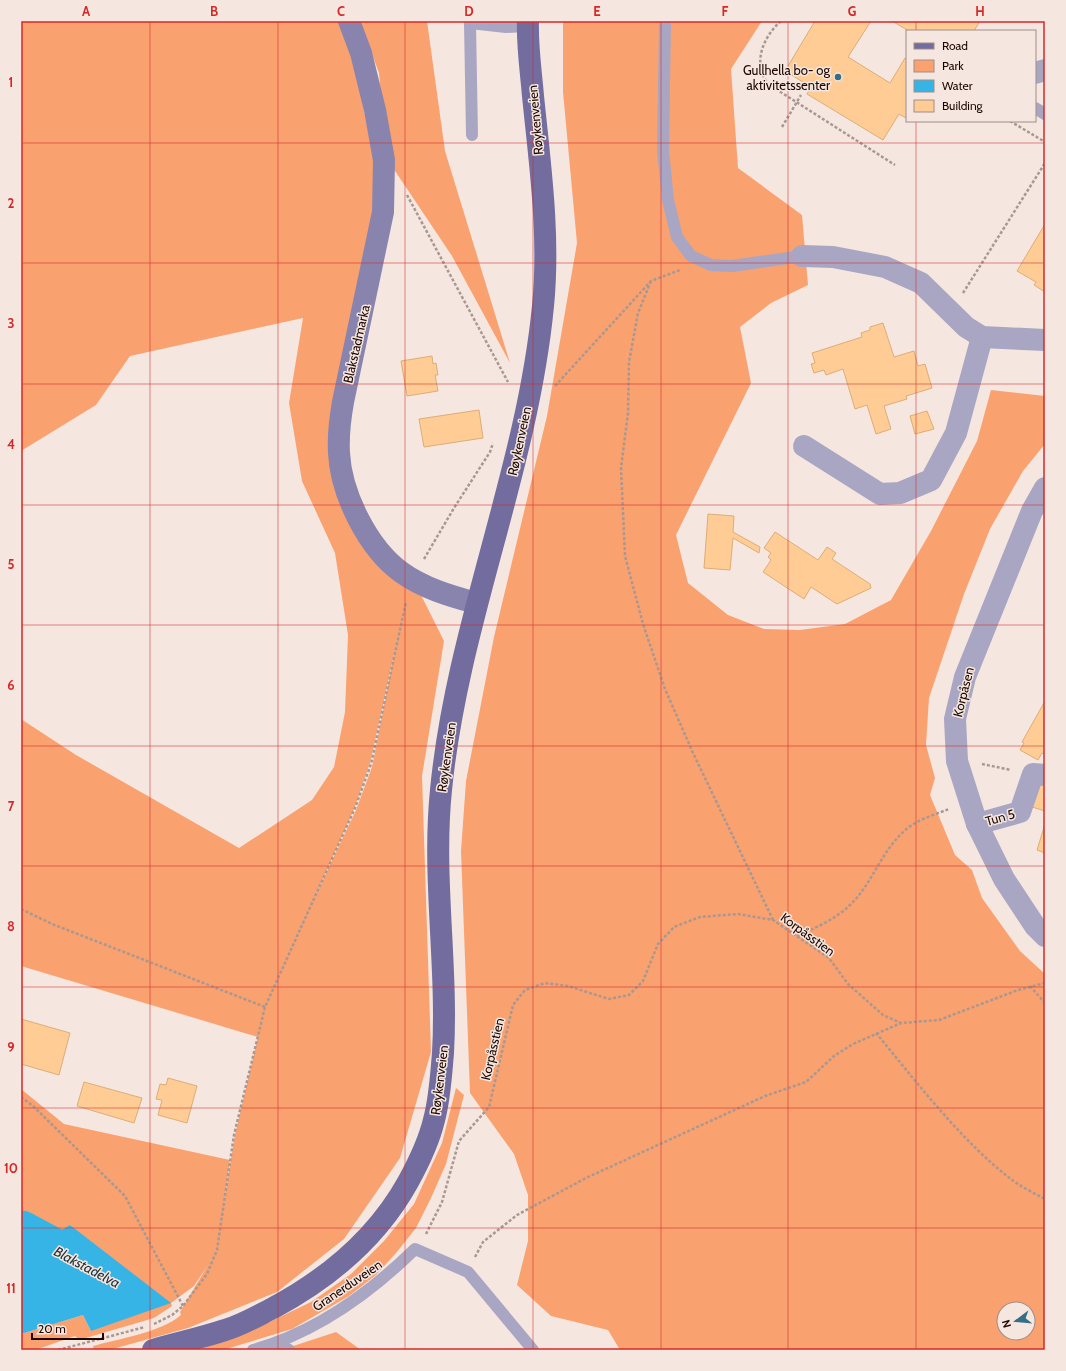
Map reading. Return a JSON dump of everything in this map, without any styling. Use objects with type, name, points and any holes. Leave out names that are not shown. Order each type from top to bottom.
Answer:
[{"type":"main road","name":"Blakstadmarka","points":[[349,21],[361,53],[375,110],[384,160],[384,190],[383,212],[375,257],[343,402],[339,430],[339,455],[345,484],[355,512],[372,543],[388,560],[413,579],[444,594],[476,603]]},
{"type":"main road","name":"Røykenveien","points":[[153,1350],[226,1330],[298,1294],[326,1276],[362,1244],[385,1218],[402,1192],[424,1151],[435,1118],[441,1079],[445,1018],[438,861],[441,790],[457,688],[476,603],[516,461],[535,366],[544,305],[545,233],[528,24]]},
{"type":"street","points":[[802,256],[833,257],[885,267],[921,283],[966,327],[982,337],[1045,340]]},
{"type":"street","points":[[804,446],[880,494],[900,493],[931,480],[956,433],[982,337]]},
{"type":"street","name":"Korpåsen","points":[[1045,488],[1032,511],[964,677],[956,719],[957,760],[977,824],[1004,879],[1035,926],[1045,936]]},
{"type":"street","name":"Tun 5","points":[[977,824],[1020,812],[1039,775]]},
{"type":"lane","points":[[665,21],[663,151],[668,200],[677,237],[691,256],[710,265],[732,266],[802,256]]},
{"type":"lane","points":[[472,135],[470,22],[506,27],[528,24]]},
{"type":"lane","points":[[1036,109],[1045,114]]},
{"type":"lane","points":[[415,1249],[468,1272],[533,1350]]},
{"type":"lane","name":"Granerduveien","points":[[253,1350],[277,1343],[322,1320],[364,1293],[392,1272],[415,1249]]},
{"type":"lane","points":[[277,1343],[289,1350]]},
{"type":"path","points":[[781,21],[766,36],[760,60],[760,68],[763,77],[768,84],[895,165]]},
{"type":"path","points":[[782,127],[801,95]]},
{"type":"path","points":[[1012,122],[1045,142]]},
{"type":"path","points":[[952,312],[1045,163]]},
{"type":"path","points":[[404,190],[511,388],[512,381]]},
{"type":"path","points":[[552,389],[651,281],[638,313],[629,362],[628,413],[621,468],[625,556],[643,624],[665,689],[693,753],[773,920]]},
{"type":"path","points":[[58,1350],[154,1324],[172,1315],[183,1306],[207,1274],[216,1250],[234,1135],[266,1007],[355,808],[371,764],[405,607],[413,579],[454,508],[490,452],[495,438]]},
{"type":"path","points":[[976,763],[1039,775]]},
{"type":"path","points":[[797,936],[827,921],[850,905],[896,838],[911,826],[969,801]]},
{"type":"path","points":[[21,909],[52,924],[266,1007]]},
{"type":"path","name":"Korpåsstien","points":[[415,1249],[429,1230],[442,1202],[459,1141],[489,1107],[513,1005],[525,990],[545,983],[568,986],[609,999],[629,995],[643,982],[658,944],[674,927],[700,918],[738,914],[773,920],[829,958],[848,984],[883,1015],[901,1023],[939,1020],[1030,986],[1045,983]]},
{"type":"path","points":[[1030,986],[1045,1003]]},
{"type":"path","points":[[468,1272],[483,1242],[517,1215],[586,1178],[765,1096],[806,1082],[834,1056],[876,1033],[901,1023]]},
{"type":"path","points":[[876,1033],[912,1076],[975,1146],[1011,1179],[1045,1200]]},
{"type":"path","points":[[21,1097],[33,1106],[125,1196],[183,1306]]},
{"type":"green space","points":[[21,21],[345,21],[374,158],[375,257],[339,430],[372,543],[413,579],[444,641],[422,776],[431,1052],[400,1158],[344,1239],[277,1292],[188,1328],[109,1350],[94,1350],[93,1346],[127,1338],[163,1326],[181,1315],[180,1312],[208,1265],[194,1286],[171,1303],[172,1306],[154,1318],[79,1340],[75,1336],[35,1350],[21,1350],[21,1334],[83,1315],[91,1331],[71,1225],[21,1253],[21,1089],[64,1124],[230,1160],[224,1203],[235,1135],[258,1037],[21,966],[21,719],[76,755],[239,848],[312,800],[334,767],[345,712],[348,635],[335,553],[302,481],[289,403],[303,318],[130,356],[96,405],[21,451]],"holes":[[[396,645],[372,767],[356,810],[313,901],[354,809],[370,763]]]},
{"type":"green space","points":[[360,21],[427,21],[445,151],[510,363],[452,256],[387,159],[379,73]]},
{"type":"green space","points":[[563,21],[762,21],[731,69],[738,168],[802,215],[808,285],[771,303],[740,327],[751,383],[676,535],[688,583],[728,615],[764,629],[800,630],[845,624],[891,600],[931,531],[977,441],[991,390],[1045,396],[1045,444],[1023,471],[990,529],[964,594],[929,698],[926,745],[935,778],[930,795],[955,855],[972,870],[982,898],[1020,951],[1045,974],[1045,1350],[620,1350],[608,1330],[551,1316],[517,1285],[528,1241],[528,1195],[514,1154],[470,1093],[461,851],[466,781],[494,637],[547,416],[577,243],[563,92]]},
{"type":"green space","points":[[456,1088],[464,1095],[446,1164],[416,1228],[376,1275],[349,1296],[292,1329],[223,1350],[198,1350],[246,1333],[311,1302],[351,1274],[384,1241],[414,1204],[442,1143]]},
{"type":"green space","points":[[336,1332],[361,1350],[281,1350]]},
{"type":"water","points":[[70,1225],[171,1303],[91,1331],[83,1315],[21,1334],[21,1251],[41,1242]]},
{"type":"building","name":"Gullhella bo- og aktivitetssenter","points":[[815,21],[871,21],[848,57],[890,83],[906,58],[906,118],[899,114],[883,140],[807,94],[811,87],[785,71]]},
{"type":"building","points":[[892,21],[980,21],[975,30],[907,30]]},
{"type":"building","points":[[1045,224],[1045,292],[1034,285],[1036,282],[1017,271]]},
{"type":"building","points":[[883,323],[894,357],[914,351],[918,366],[925,364],[932,388],[906,396],[907,399],[884,406],[891,429],[876,434],[867,405],[855,409],[843,369],[826,375],[824,370],[814,373],[811,364],[815,363],[812,353],[862,337],[861,333],[870,330],[870,327]]},
{"type":"building","points":[[432,356],[433,364],[436,363],[438,375],[435,375],[438,391],[407,396],[401,361]]},
{"type":"building","points":[[479,410],[483,438],[424,447],[419,419]]},
{"type":"building","points":[[927,411],[934,429],[915,434],[910,416]]},
{"type":"building","points":[[708,514],[734,516],[733,532],[760,547],[759,553],[733,538],[730,570],[704,568]]},
{"type":"building","points":[[775,532],[818,560],[827,547],[836,553],[832,559],[870,584],[871,588],[837,604],[811,587],[804,599],[763,572],[771,560],[768,557],[771,553],[764,548]]},
{"type":"building","points":[[1045,701],[1045,755],[1042,753],[1038,760],[1020,750],[1024,743],[1022,742]]},
{"type":"building","points":[[1039,784],[1045,785],[1045,811],[1032,807]]},
{"type":"building","points":[[1045,824],[1045,853],[1037,850]]},
{"type":"building","points":[[21,1019],[70,1033],[59,1075],[21,1064]]},
{"type":"building","points":[[168,1078],[197,1086],[187,1123],[158,1115],[162,1100],[156,1099],[160,1084],[166,1085]]},
{"type":"building","points":[[84,1082],[142,1098],[134,1123],[77,1106]]},
{"type":"waterway","name":"Blakstadelva","points":[[21,1232],[94,1271]]},
{"type":"place","name":"Gullhella bo- og aktivitetssenter","points":[[838,77]]}]
